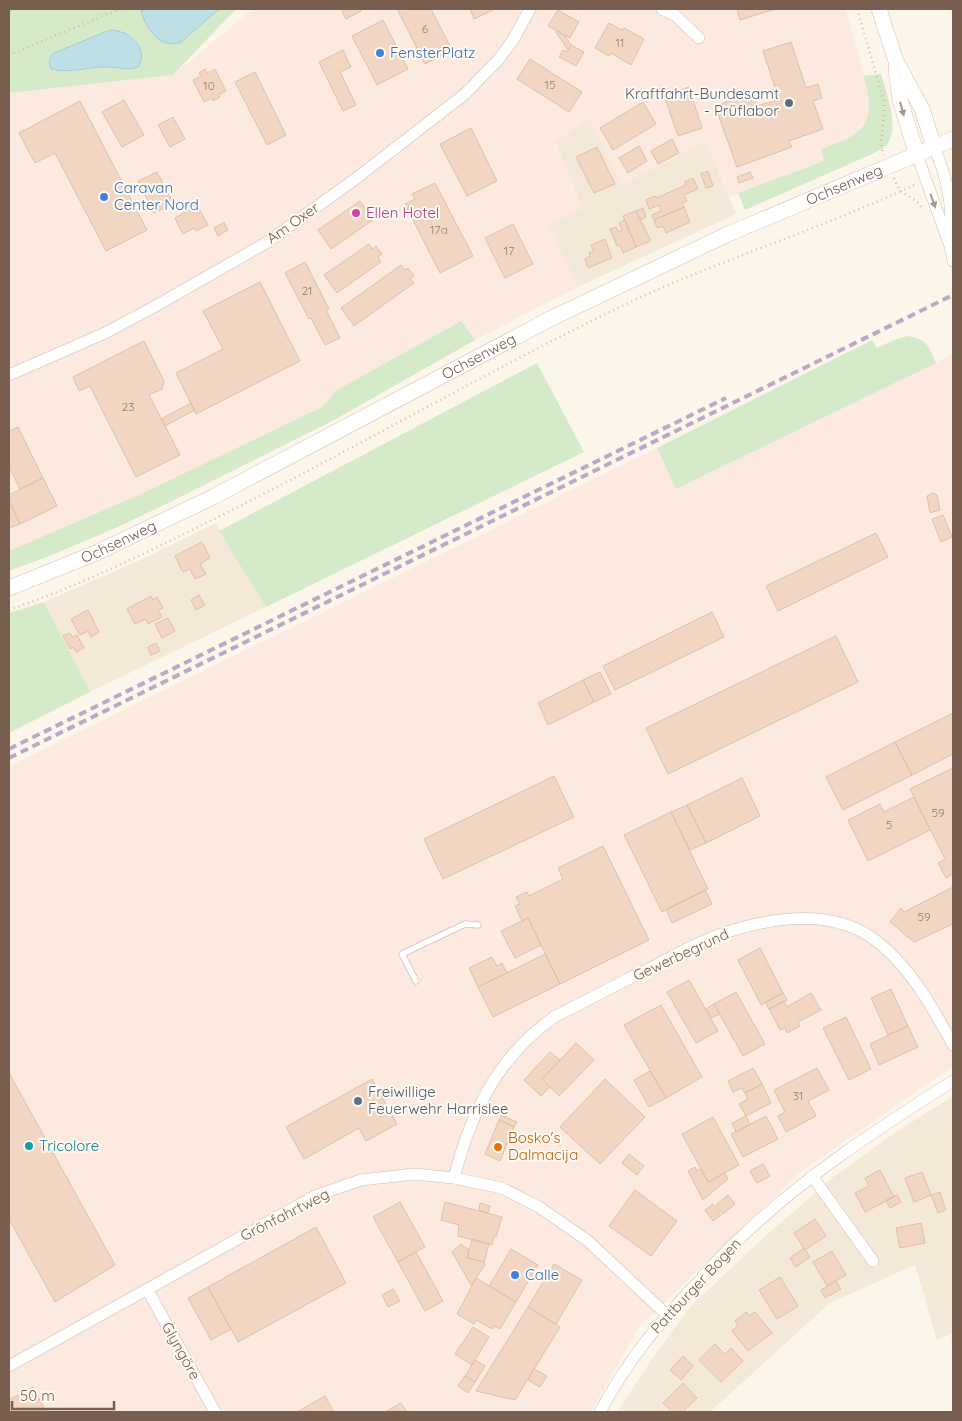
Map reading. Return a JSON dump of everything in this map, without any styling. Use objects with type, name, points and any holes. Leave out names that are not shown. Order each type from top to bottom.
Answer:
[{"type":"main road","points":[[879,9],[896,62],[922,109],[934,147]]},
{"type":"main road","points":[[896,62],[900,100],[916,155]]},
{"type":"main road","name":"Ochsenweg","points":[[9,588],[96,553],[213,497],[550,318],[726,235],[953,139]]},
{"type":"street","name":"Am Oxer","points":[[9,374],[105,333],[160,304],[266,242],[354,180],[465,94],[499,59],[513,40],[530,9]]},
{"type":"street","points":[[662,9],[676,16],[699,38]]},
{"type":"street","points":[[934,147],[944,170],[952,212],[952,255]]},
{"type":"street","points":[[916,155],[952,255]]},
{"type":"street","name":"Gewerbegrund","points":[[454,1178],[462,1148],[489,1087],[504,1064],[535,1031],[554,1017],[698,944],[743,928],[786,920],[812,919],[832,921],[850,926],[869,936],[884,948],[909,974],[934,1010],[953,1045]]},
{"type":"street","name":"Pattburger Bogen","points":[[600,1412],[637,1351],[667,1315],[737,1240],[812,1176],[882,1126],[953,1081]]},
{"type":"street","name":"Grönfahrtweg","points":[[9,1366],[316,1196],[361,1180],[414,1174],[454,1178],[502,1188],[539,1207],[588,1241],[667,1315]]},
{"type":"street","points":[[812,1176],[873,1261]]},
{"type":"street","name":"Glyngöre","points":[[147,1289],[215,1412]]},
{"type":"lane","points":[[416,981],[402,954],[465,924],[478,925]]},
{"type":"path","points":[[9,55],[120,9]]},
{"type":"path","points":[[857,9],[884,101],[881,134],[882,152]]},
{"type":"path","points":[[9,610],[105,573],[157,548],[620,307],[755,249],[900,191]]},
{"type":"shaded area","points":[[253,9],[846,9],[869,94],[870,110],[867,120],[854,136],[821,149],[824,161],[729,197],[706,141],[623,184],[588,118],[555,141],[582,208],[549,225],[578,287],[475,340],[460,321],[335,391],[320,408],[141,494],[9,551],[9,93],[173,75]]},
{"type":"shaded area","points":[[589,117],[623,184],[706,141],[736,214],[578,287],[548,225],[582,208],[555,141]]},
{"type":"shaded area","points":[[953,354],[953,1066],[802,1171],[640,1326],[591,1412],[9,1412],[9,766],[657,448],[676,489]]},
{"type":"shaded area","points":[[216,523],[266,607],[90,692],[44,602],[147,557]]},
{"type":"shaded area","points":[[953,1096],[953,1333],[937,1340],[915,1265],[830,1303],[710,1412],[617,1412],[652,1359],[690,1307],[762,1239],[832,1178],[896,1132]]},
{"type":"green space","points":[[9,9],[236,9],[173,75],[9,93]],"holes":[[[120,30],[127,69],[111,67]]]},
{"type":"green space","points":[[881,74],[889,100],[892,121],[892,131],[886,146],[745,210],[738,193],[824,161],[821,149],[848,138],[864,125],[868,116],[869,106],[864,76]]},
{"type":"green space","points":[[461,321],[475,340],[336,419],[120,526],[9,571],[9,551],[141,494],[320,408],[335,391]]},
{"type":"green space","points":[[907,336],[923,341],[936,363],[676,489],[657,448],[872,340],[877,348]]},
{"type":"green space","points":[[537,363],[584,452],[266,607],[219,531]]},
{"type":"green space","points":[[44,602],[90,692],[9,733],[9,613]]},
{"type":"water","points":[[146,9],[219,9],[181,42],[174,44],[161,40],[151,31],[141,11]]},
{"type":"water","points":[[110,30],[124,33],[136,41],[141,53],[138,67],[127,69],[103,67],[65,71],[51,69],[49,64],[54,53]]},
{"type":"building","points":[[341,9],[360,9],[361,11],[346,19]]},
{"type":"building","points":[[397,9],[431,9],[452,50],[425,64]]},
{"type":"building","points":[[470,9],[492,9],[493,10],[474,19]]},
{"type":"building","points":[[737,9],[775,9],[740,20]]},
{"type":"building","points":[[558,10],[579,22],[570,38],[548,26]]},
{"type":"building","name":"FensterPlatz","points":[[383,20],[408,69],[377,85],[352,36]]},
{"type":"building","points":[[609,23],[622,30],[624,28],[644,39],[631,65],[611,53],[609,56],[595,48]]},
{"type":"building","points":[[558,31],[565,36],[571,45],[568,50],[556,32]]},
{"type":"building","name":"Kraftfahrt-Bundesamt - Prüflabor","points":[[791,42],[806,88],[818,84],[822,98],[813,101],[823,129],[789,141],[792,147],[737,167],[715,106],[752,93],[757,106],[779,99],[763,51]]},
{"type":"building","points":[[571,45],[584,52],[576,66],[559,57],[563,50],[567,52]]},
{"type":"building","points":[[343,50],[351,67],[340,72],[356,105],[343,111],[319,62]]},
{"type":"building","points":[[530,59],[582,92],[569,112],[517,79]]},
{"type":"building","points":[[205,69],[207,73],[215,69],[226,91],[218,95],[220,97],[213,101],[212,98],[204,102],[193,80],[201,76],[199,73]]},
{"type":"building","points":[[255,72],[286,135],[267,145],[235,82]]},
{"type":"building","points":[[689,87],[702,128],[678,136],[664,95]]},
{"type":"building","points":[[124,100],[144,135],[122,147],[102,112]]},
{"type":"building","name":"Caravan Center Nord","points":[[80,101],[147,230],[106,251],[55,153],[35,163],[19,133]]},
{"type":"building","points":[[643,102],[656,124],[613,150],[600,128]]},
{"type":"building","points":[[173,117],[185,139],[170,147],[158,125]]},
{"type":"building","points":[[471,128],[497,181],[467,196],[440,144]]},
{"type":"building","points":[[672,139],[679,153],[658,164],[651,151]]},
{"type":"building","points":[[639,146],[647,161],[628,173],[619,158]]},
{"type":"building","points":[[597,147],[615,184],[594,193],[576,157]]},
{"type":"building","points":[[708,171],[713,186],[706,188],[701,174]]},
{"type":"building","points":[[157,172],[173,203],[154,213],[138,181]]},
{"type":"building","points":[[750,172],[753,178],[739,183],[737,177]]},
{"type":"building","points":[[693,178],[698,189],[684,195],[687,201],[682,203],[684,207],[654,220],[652,215],[661,211],[659,205],[649,209],[646,200],[655,196],[656,198],[686,185],[685,182]]},
{"type":"building","points":[[435,183],[473,256],[440,273],[405,204],[415,199],[412,194]]},
{"type":"building","points":[[360,201],[373,220],[331,249],[318,230]]},
{"type":"building","points":[[197,205],[208,225],[196,231],[194,228],[183,234],[175,218]]},
{"type":"building","points":[[684,207],[690,222],[666,233],[663,226],[657,228],[654,220]]},
{"type":"building","points":[[643,208],[646,217],[640,220],[636,211]]},
{"type":"building","points":[[636,211],[651,241],[636,247],[623,216]]},
{"type":"building","points":[[625,220],[636,247],[623,253],[620,245],[617,246],[610,229],[616,227],[618,232],[622,230],[619,223]]},
{"type":"building","points":[[224,222],[228,230],[218,236],[214,228]]},
{"type":"building","points":[[513,224],[533,264],[505,278],[485,238]]},
{"type":"building","points":[[605,239],[612,258],[588,268],[585,259],[590,256],[589,253],[594,251],[591,245]]},
{"type":"building","points":[[369,244],[372,249],[376,246],[382,254],[378,257],[381,262],[337,293],[324,275]]},
{"type":"building","points":[[305,262],[329,309],[326,310],[340,338],[325,345],[285,273]]},
{"type":"building","points":[[401,265],[405,270],[408,268],[414,276],[410,278],[414,283],[354,326],[341,308]]},
{"type":"building","points":[[260,282],[300,361],[196,414],[176,373],[223,349],[203,311]]},
{"type":"building","points":[[144,341],[164,381],[162,389],[149,395],[180,455],[136,477],[90,386],[79,391],[73,377]]},
{"type":"building","points":[[191,403],[195,410],[165,426],[161,419]]},
{"type":"building","points":[[18,427],[43,478],[20,489],[9,467],[9,431]]},
{"type":"building","points":[[43,478],[57,506],[20,524],[9,501],[9,495]]},
{"type":"building","points":[[933,493],[937,495],[940,510],[930,513],[927,496]]},
{"type":"building","points":[[9,501],[20,524],[9,528]]},
{"type":"building","points":[[943,515],[952,537],[941,542],[932,519]]},
{"type":"building","points":[[876,533],[888,557],[778,611],[766,586]]},
{"type":"building","points":[[202,542],[210,558],[200,564],[206,574],[195,579],[190,569],[183,572],[175,556]]},
{"type":"building","points":[[199,595],[205,605],[196,610],[191,600]]},
{"type":"building","points":[[151,596],[153,600],[157,597],[163,608],[158,610],[162,617],[148,624],[146,619],[135,624],[127,609]]},
{"type":"building","points":[[88,610],[99,632],[91,637],[88,631],[80,635],[71,619]]},
{"type":"building","points":[[712,612],[724,637],[615,690],[603,666]]},
{"type":"building","points":[[168,618],[175,631],[162,638],[155,624]]},
{"type":"building","points":[[70,633],[72,637],[77,635],[84,648],[76,652],[73,647],[70,649],[63,636]]},
{"type":"building","points":[[836,636],[858,682],[668,774],[646,728]]},
{"type":"building","points":[[156,643],[160,651],[151,655],[148,647]]},
{"type":"building","points":[[600,672],[611,694],[594,702],[583,680]]},
{"type":"building","points":[[583,680],[594,702],[548,725],[538,703]]},
{"type":"building","points":[[953,713],[953,754],[912,775],[895,742]]},
{"type":"building","points":[[895,742],[912,775],[843,810],[826,777]]},
{"type":"building","points":[[953,768],[953,874],[946,878],[938,863],[945,859],[910,789]]},
{"type":"building","points":[[554,776],[574,817],[443,879],[424,839]]},
{"type":"building","points":[[742,778],[760,816],[706,843],[687,805]]},
{"type":"building","points":[[914,797],[930,830],[868,861],[848,820],[880,804],[884,812]]},
{"type":"building","points":[[687,805],[706,843],[690,850],[671,812]]},
{"type":"building","points":[[671,812],[708,889],[662,912],[624,835]]},
{"type":"building","points":[[603,846],[649,940],[560,984],[528,918],[522,921],[515,906],[520,904],[516,897],[527,892],[529,896],[563,879],[558,868]]},
{"type":"building","points":[[953,887],[953,924],[914,942],[890,922],[901,908],[904,912]]},
{"type":"building","points":[[705,890],[712,904],[672,923],[666,909]]},
{"type":"building","points":[[528,918],[541,945],[515,958],[501,931]]},
{"type":"building","points":[[760,948],[783,993],[761,1005],[738,960]]},
{"type":"building","points":[[545,954],[560,984],[493,1017],[478,987]]},
{"type":"building","points":[[492,957],[497,966],[502,963],[507,973],[478,987],[469,968]]},
{"type":"building","points":[[689,980],[718,1031],[696,1043],[667,992]]},
{"type":"building","points":[[891,989],[908,1026],[888,1035],[871,998]]},
{"type":"building","points":[[736,992],[765,1044],[743,1056],[714,1004]]},
{"type":"building","points":[[783,993],[787,1000],[769,1009],[765,1002]]},
{"type":"building","points":[[811,993],[821,1010],[798,1022],[800,1026],[787,1033],[785,1028],[780,1030],[769,1009],[784,1001],[787,1007]]},
{"type":"building","points":[[714,1004],[720,1014],[711,1018],[706,1009]]},
{"type":"building","points":[[661,1005],[702,1077],[666,1098],[624,1025]]},
{"type":"building","points":[[846,1017],[871,1069],[849,1080],[823,1028]]},
{"type":"building","points":[[908,1026],[918,1047],[879,1065],[870,1044]]},
{"type":"building","points":[[576,1043],[594,1060],[559,1096],[542,1079]]},
{"type":"building","points":[[550,1052],[560,1060],[542,1079],[550,1087],[541,1096],[524,1080]]},
{"type":"building","points":[[753,1068],[762,1084],[745,1093],[742,1088],[733,1092],[728,1081]]},
{"type":"building","points":[[817,1068],[829,1090],[808,1101],[816,1116],[786,1132],[778,1116],[785,1112],[774,1090]]},
{"type":"building","points":[[650,1071],[666,1098],[649,1107],[634,1080]]},
{"type":"building","name":"Tricolore","points":[[9,1073],[115,1265],[55,1302],[9,1219]]},
{"type":"building","name":"Freiwillige Feuerwehr Harrislee","points":[[372,1079],[397,1124],[366,1141],[359,1128],[304,1159],[286,1127]]},
{"type":"building","points":[[605,1079],[645,1117],[600,1164],[560,1127]]},
{"type":"building","points":[[762,1084],[771,1103],[746,1116],[739,1104],[748,1099],[745,1093]]},
{"type":"building","points":[[501,1115],[517,1122],[514,1127],[499,1120]]},
{"type":"building","points":[[746,1116],[750,1125],[736,1132],[732,1123]]},
{"type":"building","points":[[766,1116],[778,1139],[743,1157],[731,1134]]},
{"type":"building","points":[[713,1117],[739,1165],[708,1182],[682,1134]]},
{"type":"building","points":[[499,1120],[514,1127],[500,1161],[485,1154]]},
{"type":"building","points":[[629,1154],[644,1166],[637,1175],[622,1163]]},
{"type":"building","points":[[763,1164],[770,1176],[757,1183],[750,1171]]},
{"type":"building","points":[[695,1167],[697,1171],[701,1169],[708,1182],[725,1173],[728,1179],[703,1200],[688,1171]]},
{"type":"building","points":[[880,1170],[894,1197],[865,1212],[855,1193],[869,1186],[865,1178]]},
{"type":"building","points":[[922,1172],[931,1195],[914,1202],[905,1178]]},
{"type":"building","points":[[635,1190],[677,1221],[651,1256],[609,1226]]},
{"type":"building","points":[[940,1192],[946,1210],[938,1213],[931,1195]]},
{"type":"building","points":[[728,1195],[735,1204],[723,1214],[716,1205]]},
{"type":"building","points":[[897,1195],[901,1202],[890,1208],[886,1200]]},
{"type":"building","points":[[400,1202],[425,1247],[398,1262],[373,1217]]},
{"type":"building","points":[[445,1202],[502,1217],[492,1245],[458,1236],[459,1225],[441,1220]]},
{"type":"building","points":[[480,1203],[490,1206],[488,1213],[479,1210]]},
{"type":"building","points":[[713,1204],[721,1215],[713,1221],[705,1210]]},
{"type":"building","points":[[815,1219],[826,1236],[805,1250],[794,1233]]},
{"type":"building","points":[[921,1223],[925,1243],[900,1248],[896,1228]]},
{"type":"building","points":[[316,1227],[346,1283],[238,1342],[208,1287]]},
{"type":"building","points":[[472,1239],[489,1244],[484,1262],[467,1258]]},
{"type":"building","points":[[461,1244],[469,1250],[467,1258],[484,1262],[485,1265],[471,1285],[452,1252]]},
{"type":"building","points":[[804,1248],[810,1257],[796,1267],[790,1258]]},
{"type":"building","points":[[511,1249],[538,1265],[516,1302],[489,1286]]},
{"type":"building","points":[[832,1251],[846,1275],[827,1286],[813,1262]]},
{"type":"building","points":[[416,1252],[443,1301],[425,1311],[398,1262]]},
{"type":"building","points":[[554,1264],[582,1280],[556,1324],[528,1307]]},
{"type":"building","points":[[780,1277],[798,1306],[777,1319],[759,1290]]},
{"type":"building","points":[[476,1278],[516,1302],[500,1329],[494,1326],[492,1329],[476,1320],[474,1324],[457,1314]]},
{"type":"building","points":[[836,1281],[841,1289],[825,1298],[821,1290]]},
{"type":"building","points":[[208,1287],[231,1329],[211,1340],[188,1298]]},
{"type":"building","points":[[393,1289],[400,1301],[388,1307],[382,1295]]},
{"type":"building","points":[[528,1307],[560,1327],[515,1400],[476,1391]]},
{"type":"building","points":[[746,1312],[749,1316],[755,1312],[772,1333],[748,1351],[732,1331],[738,1325],[735,1321]]},
{"type":"building","points":[[473,1327],[489,1337],[472,1365],[455,1354]]},
{"type":"building","points":[[715,1344],[725,1354],[731,1348],[743,1361],[721,1382],[699,1360]]},
{"type":"building","points":[[683,1356],[693,1366],[681,1380],[670,1370]]},
{"type":"building","points":[[475,1360],[485,1366],[475,1382],[465,1376]]},
{"type":"building","points":[[534,1369],[547,1376],[540,1387],[528,1380]]},
{"type":"building","points":[[465,1376],[475,1382],[468,1393],[458,1386]]},
{"type":"building","points":[[683,1383],[697,1398],[683,1412],[672,1412],[663,1403]]},
{"type":"building","points":[[33,1387],[46,1412],[9,1412],[9,1400]]},
{"type":"building","points":[[325,1396],[334,1412],[297,1412]]},
{"type":"building","points":[[401,1403],[407,1412],[385,1412]]},
{"type":"railway","points":[[9,758],[953,295]]},
{"type":"railway","points":[[9,749],[726,398]]},
{"type":"place","name":"FensterPlatz","points":[[380,53]]},
{"type":"place","name":"Kraftfahrt-Bundesamt - Prüflabor","points":[[789,103]]},
{"type":"place","name":"Caravan Center Nord","points":[[104,197]]},
{"type":"place","name":"Ellen Hotel","points":[[356,213]]},
{"type":"place","name":"Freiwillige Feuerwehr Harrislee","points":[[358,1101]]},
{"type":"place","name":"Tricolore","points":[[29,1146]]},
{"type":"place","name":"Bosko's Dalmacija","points":[[498,1147]]},
{"type":"place","name":"Calle","points":[[515,1275]]}]
